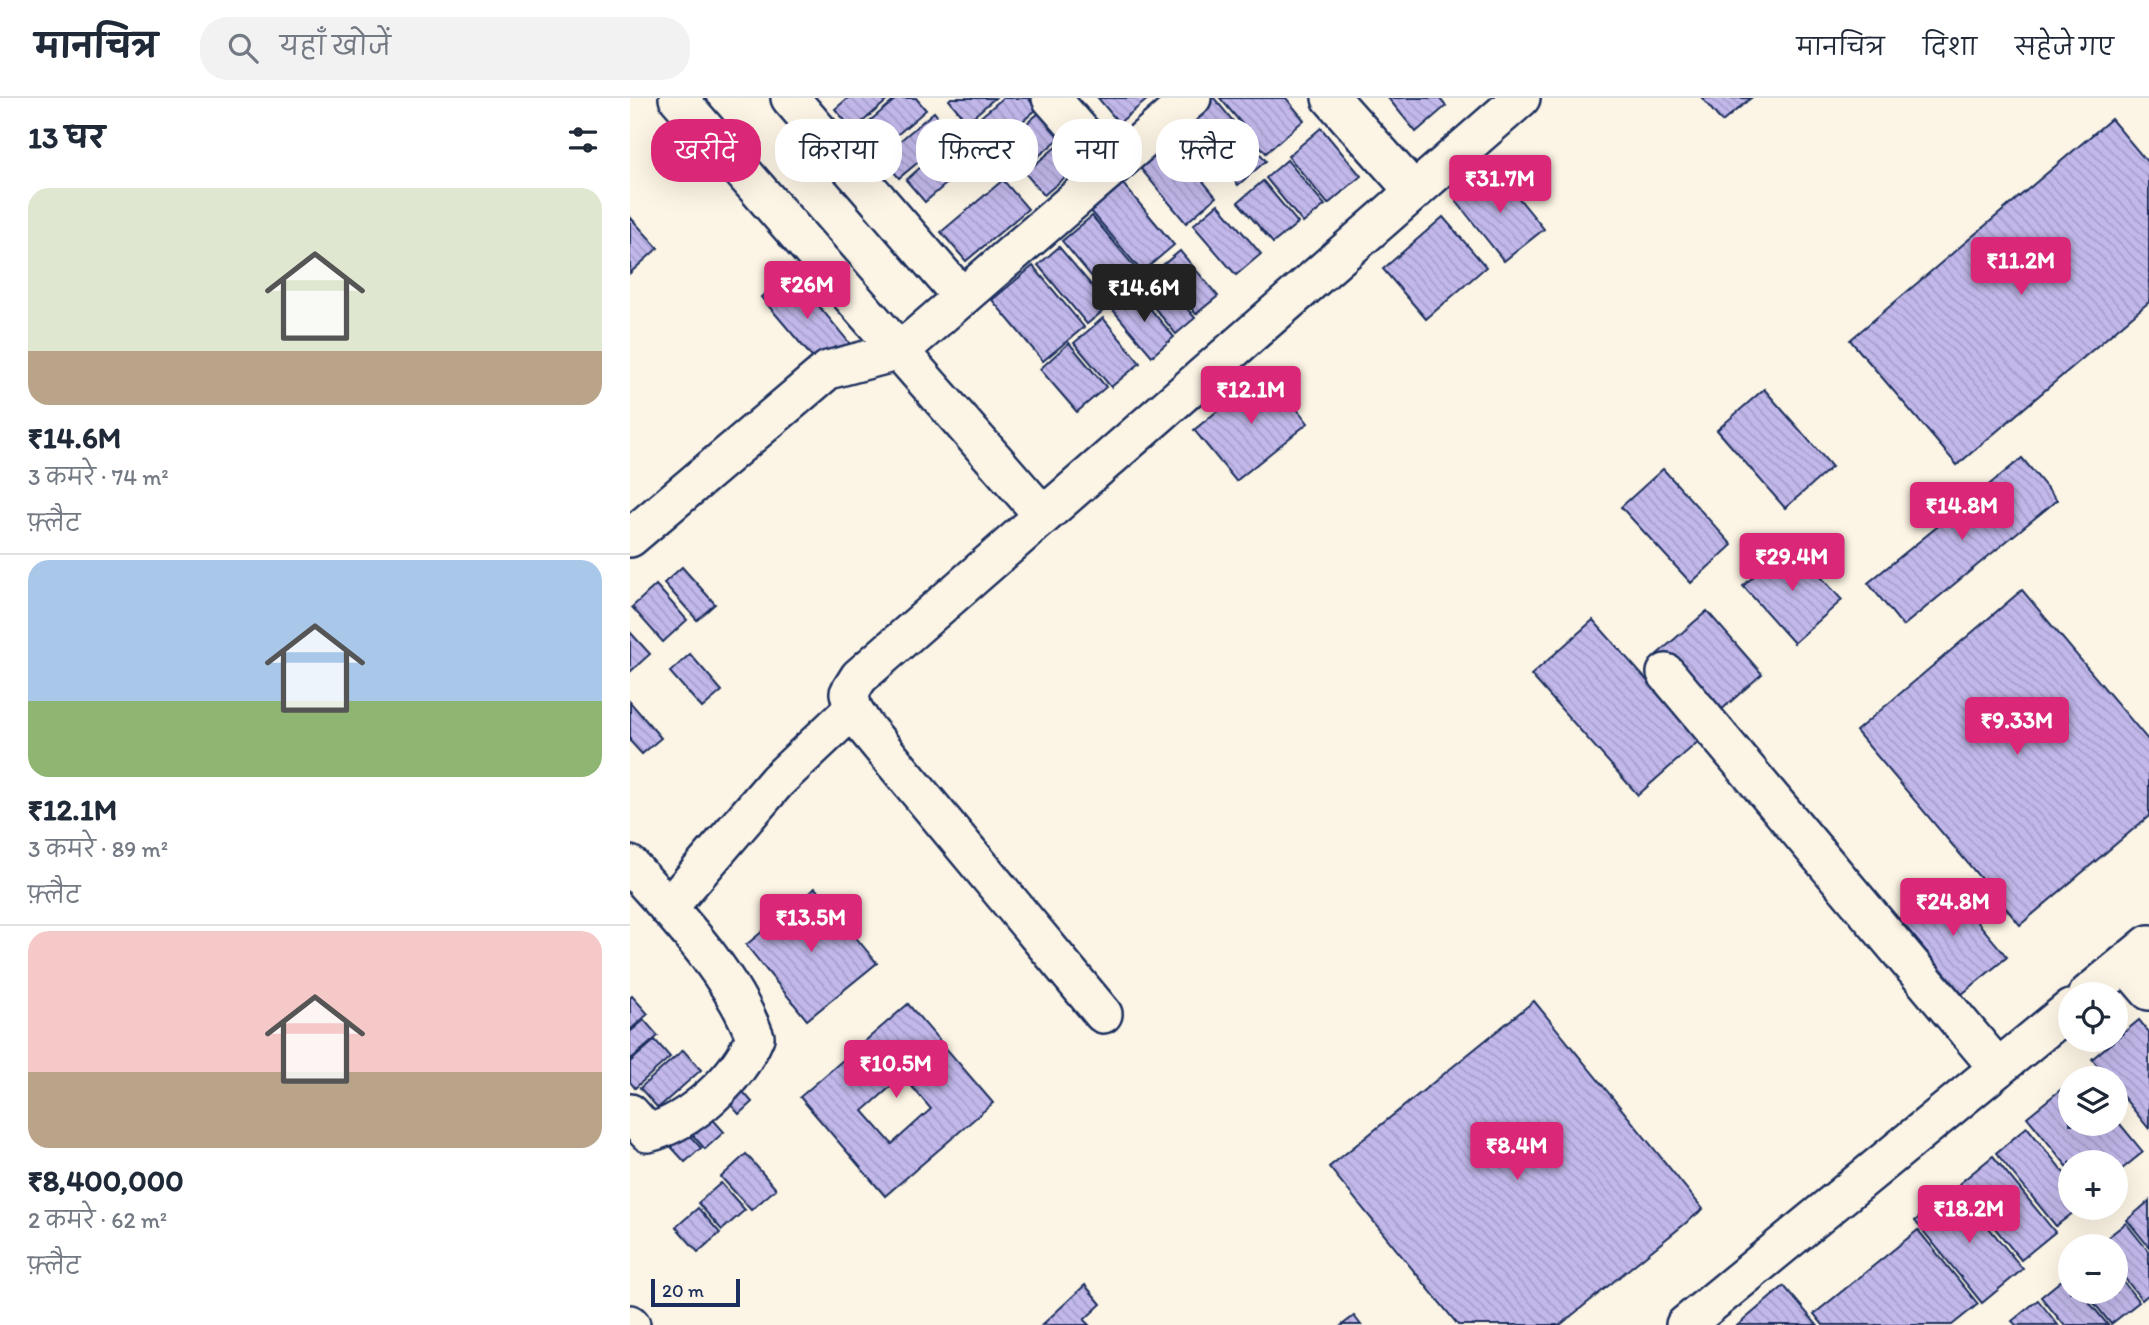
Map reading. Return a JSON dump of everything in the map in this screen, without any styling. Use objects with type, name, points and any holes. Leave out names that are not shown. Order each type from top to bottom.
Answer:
[{"type":"street","points":[[678,98],[1042,514]]},
{"type":"street","points":[[790,98],[962,297]]},
{"type":"street","points":[[1051,98],[1070,119]]},
{"type":"street","points":[[1142,141],[1192,98]]},
{"type":"street","points":[[1331,98],[1413,190]]},
{"type":"street","points":[[1103,1014],[853,709],[849,693],[859,677],[1042,514],[1521,98]]},
{"type":"street","points":[[630,538],[828,370],[900,351],[1095,182]]},
{"type":"street","points":[[1666,673],[1998,1068]]},
{"type":"street","points":[[668,908],[777,781],[853,709]]},
{"type":"street","points":[[630,865],[727,983],[747,1015],[755,1037],[747,1056],[703,1102],[666,1128],[636,1131]]},
{"type":"street","points":[[2103,982],[2137,954],[2149,991]]},
{"type":"street","points":[[1685,1325],[2058,1019]]},
{"type":"building","points":[[848,98],[890,98],[866,119],[844,119],[835,109]]},
{"type":"building","points":[[897,98],[916,98],[926,110],[902,131],[902,119],[872,119]]},
{"type":"building","points":[[995,98],[970,119],[965,119],[949,100]]},
{"type":"building","points":[[1003,98],[1028,98],[1037,109],[1025,119],[978,119]]},
{"type":"building","points":[[1098,98],[1149,98],[1124,119],[1116,119]]},
{"type":"building","points":[[1208,98],[1214,98],[1231,119],[1183,119]]},
{"type":"building","points":[[1220,98],[1286,98],[1304,120],[1266,153],[1259,145],[1259,119],[1238,119]]},
{"type":"building","points":[[1388,98],[1439,98],[1446,106],[1416,132]]},
{"type":"building","points":[[1702,98],[1751,98],[1722,122]]},
{"type":"building","points":[[1046,107],[1056,119],[1052,119],[1052,145],[1038,157],[1038,119],[1032,119]]},
{"type":"building","points":[[934,112],[940,119],[926,119]]},
{"type":"building","points":[[2111,119],[2149,164],[2149,302],[1957,465],[1850,340]]},
{"type":"building","points":[[916,127],[916,164],[902,176],[902,139]]},
{"type":"building","points":[[1321,128],[1361,176],[1328,204],[1288,156]]},
{"type":"building","points":[[1156,147],[1156,182],[1204,182],[1216,197],[1186,223],[1142,170],[1142,158]]},
{"type":"building","points":[[1052,150],[1052,182],[1059,182],[1044,195],[1033,182],[1038,182],[1038,162]]},
{"type":"building","points":[[1259,153],[1266,161],[1259,167]]},
{"type":"building","points":[[1287,160],[1325,205],[1303,223],[1266,178]]},
{"type":"building","points":[[1495,169],[1544,229],[1504,261],[1456,201]]},
{"type":"building","points":[[916,171],[916,182],[948,182],[925,202],[906,180]]},
{"type":"building","points":[[1263,181],[1298,223],[1273,243],[1238,202]]},
{"type":"building","points":[[1001,182],[1005,182],[1028,209],[966,261],[941,232]]},
{"type":"building","points":[[1123,184],[1174,245],[1142,272],[1091,211]]},
{"type":"building","points":[[1218,204],[1261,254],[1236,275],[1193,225]]},
{"type":"building","points":[[1092,216],[1143,277],[1113,302],[1062,241]]},
{"type":"building","points":[[630,217],[658,248],[630,273]]},
{"type":"building","points":[[1443,217],[1486,267],[1426,319],[1383,269]]},
{"type":"building","points":[[1059,247],[1109,306],[1087,324],[1038,265]]},
{"type":"building","points":[[1180,251],[1218,296],[1196,314],[1158,269]]},
{"type":"building","points":[[1033,266],[1084,327],[1043,361],[992,300]]},
{"type":"building","points":[[791,272],[852,346],[823,370],[761,297]]},
{"type":"building","points":[[1156,272],[1195,318],[1176,334],[1138,288]]},
{"type":"building","points":[[1135,291],[1174,337],[1152,356],[1113,310]]},
{"type":"building","points":[[1103,318],[1140,363],[1111,387],[1074,343]]},
{"type":"building","points":[[1069,343],[1106,387],[1077,412],[1040,369]]},
{"type":"building","points":[[1267,371],[1308,423],[1236,481],[1194,430]]},
{"type":"building","points":[[1764,389],[1832,467],[1785,508],[1717,430]]},
{"type":"building","points":[[2022,458],[2057,500],[1903,626],[1868,583]]},
{"type":"building","points":[[1663,469],[1732,545],[1691,583],[1621,507]]},
{"type":"building","points":[[1790,543],[1842,600],[1794,643],[1743,586]]},
{"type":"building","points":[[682,567],[715,604],[697,620],[664,583]]},
{"type":"building","points":[[656,585],[687,620],[663,642],[632,607]]},
{"type":"building","points":[[2022,590],[2149,741],[2149,816],[2020,925],[1856,731]]},
{"type":"building","points":[[1707,611],[1762,674],[1711,719],[1655,656]]},
{"type":"building","points":[[1593,620],[1700,740],[1638,795],[1531,675]]},
{"type":"building","points":[[630,632],[650,654],[630,672]]},
{"type":"building","points":[[690,654],[722,691],[702,708],[670,672]]},
{"type":"building","points":[[630,702],[661,738],[642,754],[630,741]]},
{"type":"building","points":[[1944,882],[2007,957],[1962,994],[1899,919]]},
{"type":"building","points":[[815,888],[877,963],[807,1020],[746,945]]},
{"type":"building","points":[[632,996],[648,1014],[630,1030],[630,998]]},
{"type":"building","points":[[1534,1001],[1703,1209],[1560,1325],[1458,1325],[1329,1167]]},
{"type":"building","points":[[908,1004],[993,1103],[885,1196],[800,1097]],"holes":[[[903,1076],[931,1109],[892,1144],[863,1111]]]},
{"type":"building","points":[[644,1020],[658,1036],[630,1060],[630,1032]]},
{"type":"building","points":[[2139,1020],[2149,1032],[2149,1129],[2128,1103],[2128,1066],[2098,1066],[2092,1059],[2100,1052],[2128,1052],[2128,1029]]},
{"type":"building","points":[[655,1040],[670,1057],[635,1088],[630,1082],[630,1062]]},
{"type":"building","points":[[683,1050],[701,1070],[658,1108],[640,1088]]},
{"type":"building","points":[[731,1078],[752,1102],[739,1114],[718,1090]]},
{"type":"building","points":[[2058,1092],[2058,1136],[2128,1136],[2128,1134],[2143,1152],[2128,1164],[2128,1150],[2058,1150],[2058,1155],[2027,1117]]},
{"type":"building","points":[[701,1106],[724,1132],[705,1149],[682,1123]]},
{"type":"building","points":[[679,1124],[701,1148],[685,1162],[663,1138]]},
{"type":"building","points":[[2027,1127],[2058,1165],[2058,1220],[2064,1220],[2056,1226],[1996,1153]]},
{"type":"building","points":[[746,1154],[776,1189],[751,1210],[721,1177]]},
{"type":"building","points":[[1993,1156],[2055,1232],[2021,1260],[1959,1184]]},
{"type":"building","points":[[721,1183],[745,1210],[722,1230],[698,1203]]},
{"type":"building","points":[[1956,1188],[2023,1269],[1982,1303],[1915,1221]]},
{"type":"building","points":[[2149,1201],[2149,1247],[2127,1220]]},
{"type":"building","points":[[698,1208],[720,1233],[698,1252],[676,1227]]},
{"type":"building","points":[[2126,1223],[2149,1252],[2149,1294],[2142,1300],[2128,1282],[2128,1234],[2112,1234]]},
{"type":"building","points":[[1918,1230],[1978,1304],[1952,1325],[1823,1325],[1814,1314]]},
{"type":"building","points":[[2058,1283],[2058,1304],[2091,1304],[2108,1325],[2064,1325],[2041,1297]]},
{"type":"building","points":[[1085,1285],[1101,1304],[1084,1320],[1089,1325],[1042,1325]]},
{"type":"building","points":[[1784,1286],[1817,1325],[1738,1325]]},
{"type":"building","points":[[2128,1288],[2139,1302],[2111,1324],[2095,1304],[2128,1304]]},
{"type":"building","points":[[2038,1300],[2058,1325],[2016,1325],[2012,1321]]},
{"type":"building","points":[[1354,1316],[1361,1325],[1342,1325]]}]
